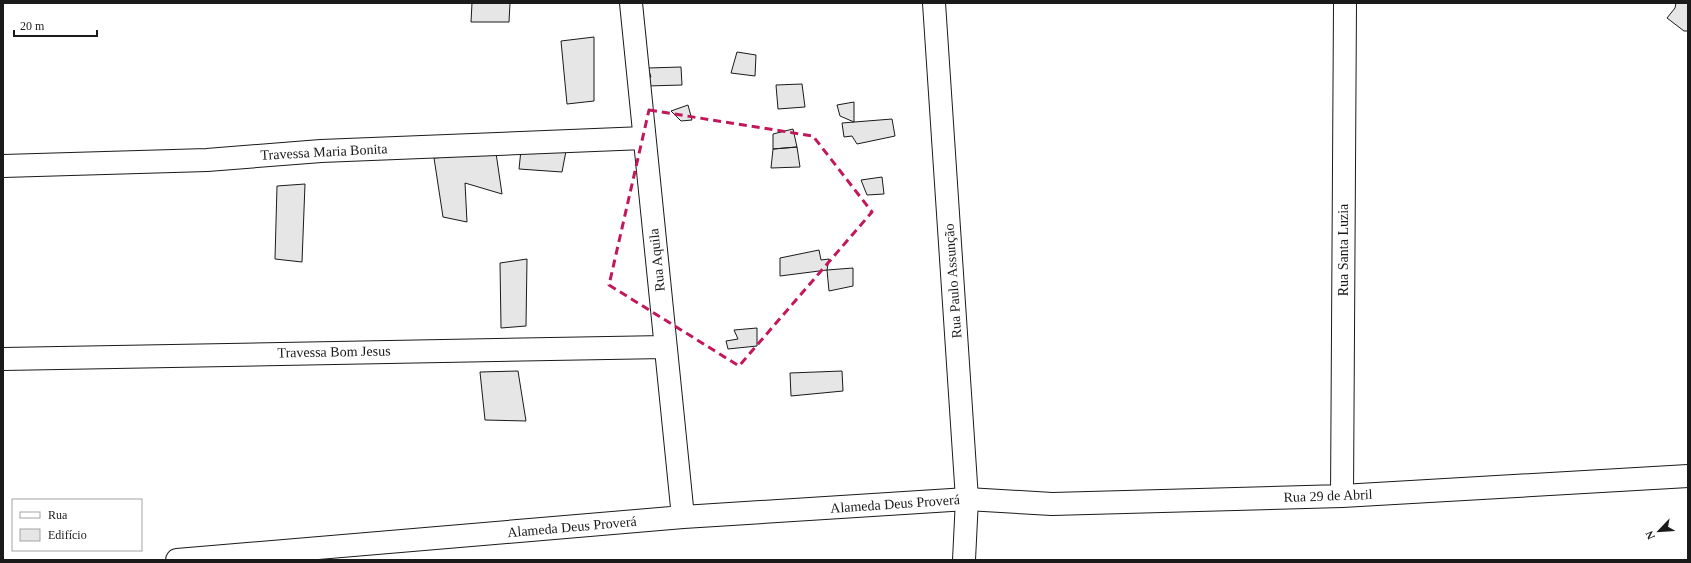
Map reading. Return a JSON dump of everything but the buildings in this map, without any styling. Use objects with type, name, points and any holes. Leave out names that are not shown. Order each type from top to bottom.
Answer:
[{"type":"street","name":"Rua Aquila","points":[[631,3],[682,517]]},
{"type":"street","name":"Rua Paulo Assunção","points":[[934,3],[967,499],[964,560]]},
{"type":"street","name":"Rua Santa Luzia","points":[[1342,496],[1345,3]]},
{"type":"street","name":"Travessa Maria Bonita","points":[[3,166],[207,160],[322,151],[644,138]]},
{"type":"street","name":"Travessa Bom Jesus","points":[[3,359],[665,347]]},
{"type":"street","name":"Rua 29 de Abril","points":[[967,499],[1052,504],[1342,496],[1688,476]]},
{"type":"street","name":"Alameda Deus Proverá","points":[[177,560],[682,517],[967,499]]},
{"type":"highlighted area","points":[[649,110],[813,136],[872,212],[739,366],[609,285]]}]
